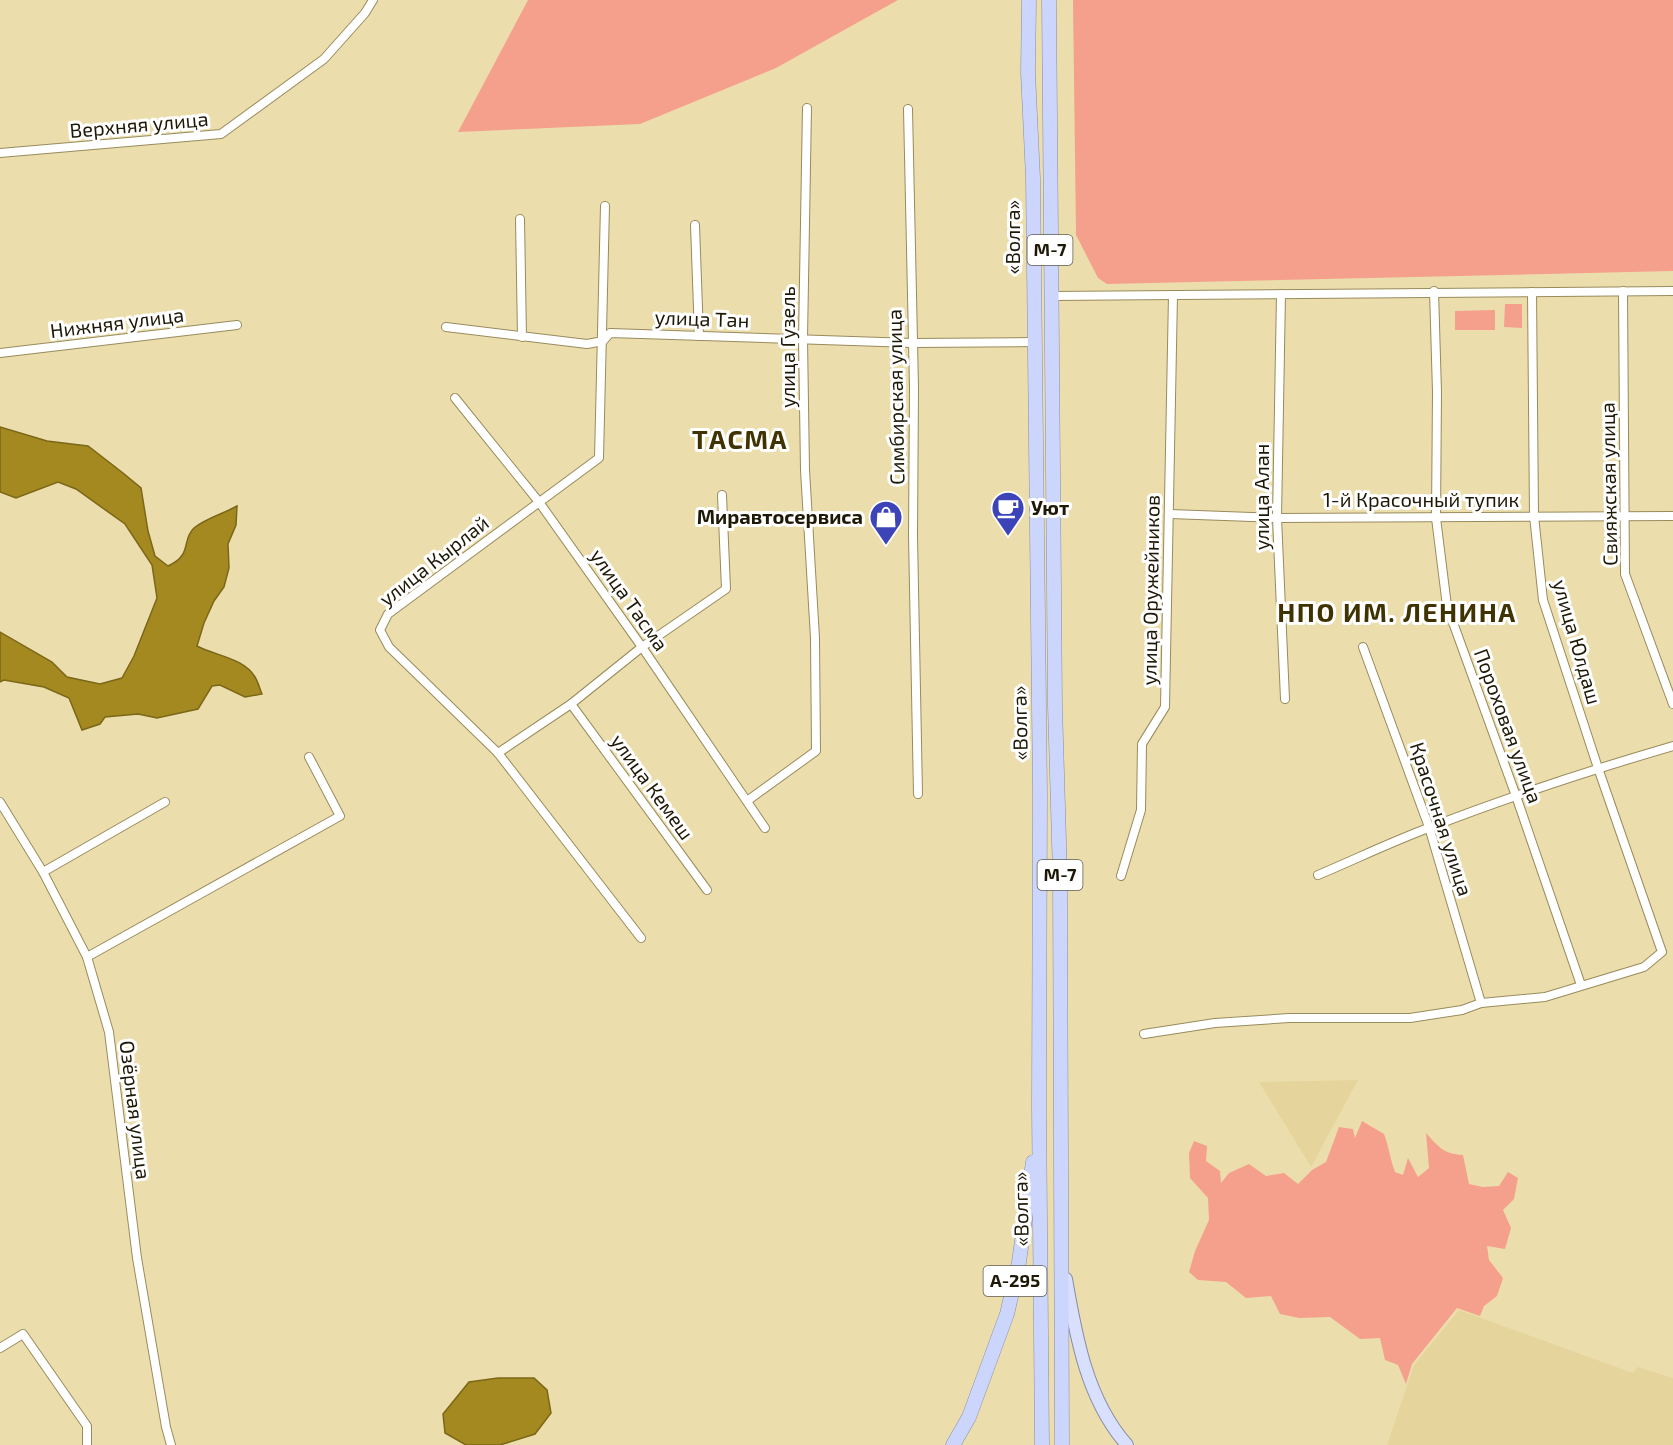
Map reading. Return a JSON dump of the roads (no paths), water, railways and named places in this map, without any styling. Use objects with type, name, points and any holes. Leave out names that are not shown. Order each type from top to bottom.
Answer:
[{"type":"highway","name":"«Волга»","points":[[1029,0],[1028,72],[1033,177],[1040,794],[1039,1107],[1042,1445]]},
{"type":"highway","name":"«Волга»","points":[[1048,0],[1055,706],[1060,875],[1062,1445]]},
{"type":"highway","name":"А-295","points":[[953,1445],[969,1417],[1007,1314],[1018,1262],[1039,1107]]},
{"type":"main road","points":[[1061,1251],[1072,1316],[1093,1389],[1103,1411],[1127,1445]]},
{"type":"street","name":"Верхняя улица","points":[[0,153],[221,134],[324,58],[365,14],[373,0]]},
{"type":"street","name":"улица Гузель","points":[[747,801],[816,751],[815,638],[805,470],[803,339],[807,108]]},
{"type":"street","name":"Симбирская улица","points":[[908,109],[918,794]]},
{"type":"street","points":[[603,341],[605,206]]},
{"type":"street","points":[[520,219],[522,337]]},
{"type":"street","points":[[695,225],[699,336]]},
{"type":"street","points":[[1051,296],[1434,291],[1673,291]]},
{"type":"street","name":"Пороховая улица","points":[[1434,291],[1437,392],[1436,518],[1447,606],[1581,985]]},
{"type":"street","name":"Свияжская улица","points":[[1623,291],[1625,574],[1673,704]]},
{"type":"street","name":"улица Юлдаш","points":[[1532,292],[1534,516],[1543,600],[1662,952],[1644,966],[1581,985]]},
{"type":"street","name":"улица Алан","points":[[1281,294],[1277,518],[1285,699]]},
{"type":"street","name":"улица Оружейников","points":[[1121,876],[1141,810],[1142,744],[1165,707],[1173,295]]},
{"type":"street","name":"Нижняя улица","points":[[0,353],[237,326]]},
{"type":"street","name":"улица Тан","points":[[446,327],[587,344],[603,341],[610,333],[912,343],[1034,342]]},
{"type":"street","name":"улица Кырлай","points":[[603,341],[600,458],[388,614],[380,630],[389,647],[498,753],[641,938]]},
{"type":"street","name":"улица Тасма","points":[[455,398],[539,502],[642,647],[765,828]]},
{"type":"street","points":[[498,753],[571,704],[642,647],[726,589],[722,495]]},
{"type":"street","name":"1-й Красочный тупик","points":[[1170,514],[1277,518],[1673,516]]},
{"type":"street","name":"Красочная улица","points":[[1363,647],[1429,827],[1481,1003]]},
{"type":"street","name":"улица Кемеш","points":[[571,704],[707,890]]},
{"type":"street","points":[[1318,875],[1429,827],[1598,768],[1673,746]]},
{"type":"street","points":[[87,957],[340,816],[309,757]]},
{"type":"street","name":"Озёрная улица","points":[[0,802],[44,872],[87,957],[109,1032],[137,1258],[171,1445]]},
{"type":"street","points":[[44,872],[165,802]]},
{"type":"street","points":[[1144,1034],[1215,1023],[1289,1018],[1410,1018],[1462,1010],[1481,1003],[1545,997],[1581,985]]},
{"type":"street","points":[[0,1348],[24,1334],[87,1426],[87,1445]]},
{"type":"place","name":"Уют","points":[[1008,537]]},
{"type":"place","name":"Миравтосервиса","points":[[886,546]]},
{"type":"district","name":"ТАСМА","points":[[740,440]]},
{"type":"district","name":"НПО ИМ. ЛЕНИНА","points":[[1397,613]]}]
